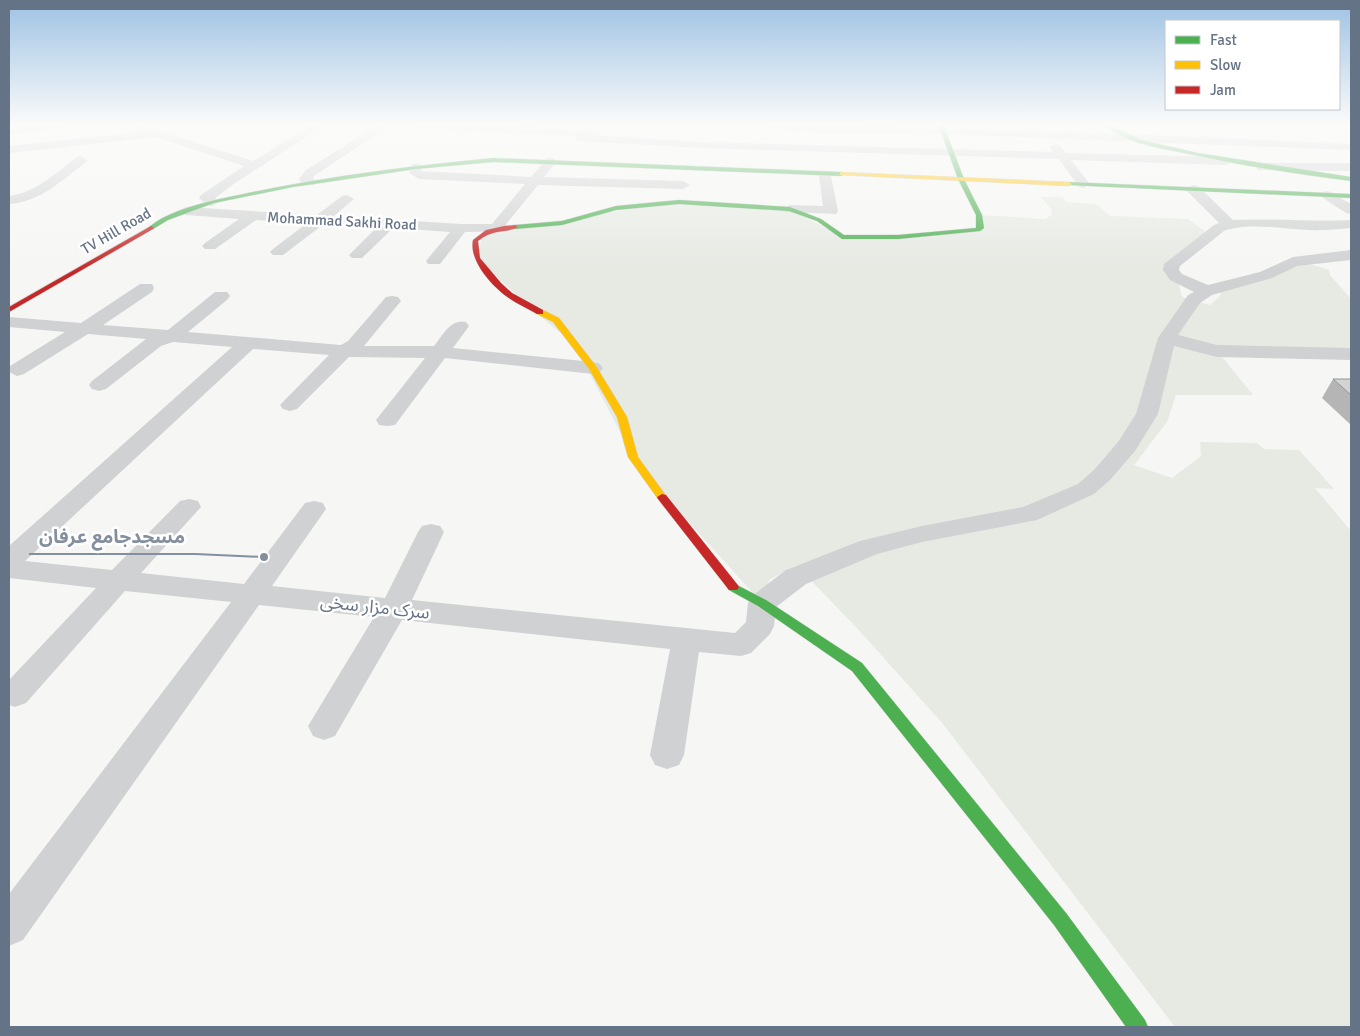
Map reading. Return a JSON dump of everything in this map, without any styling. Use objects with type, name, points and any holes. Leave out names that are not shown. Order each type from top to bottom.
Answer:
[{"type":"street","points":[[9,200],[20,199],[38,192],[62,174]]},
{"type":"street","points":[[212,202],[206,198],[240,174]]},
{"type":"street","points":[[310,174],[305,179],[310,182]]},
{"type":"street","name":"TV Hill Road","points":[[9,310],[166,219],[186,210],[212,202],[310,182],[364,174]]},
{"type":"street","points":[[418,174],[534,181],[683,185]]},
{"type":"street","points":[[498,228],[500,222],[542,174]]},
{"type":"street","points":[[679,202],[687,174]]},
{"type":"street","points":[[826,174],[831,211],[679,202],[616,208],[562,223],[498,228],[483,233],[475,241],[477,258],[498,285],[509,295],[556,320],[593,368],[622,417],[633,457],[638,466],[732,586],[762,603],[857,667],[1060,919],[1138,1027]]},
{"type":"street","name":"TV Hill Road","points":[[830,174],[869,178],[894,176],[960,179]]},
{"type":"street","points":[[790,209],[819,220],[842,237],[898,237],[978,230],[982,228],[979,215],[959,174]]},
{"type":"street","points":[[1076,174],[1084,184]]},
{"type":"street","points":[[1201,174],[1216,190]]},
{"type":"street","points":[[1316,174],[1351,179]]},
{"type":"street","points":[[960,179],[1351,196]]},
{"type":"street","points":[[1193,189],[1229,224]]},
{"type":"street","points":[[1328,195],[1350,221]]},
{"type":"street","points":[[278,252],[347,199]]},
{"type":"street","name":"Mohammad Sakhi Road","points":[[186,210],[320,220],[461,228],[498,228]]},
{"type":"street","points":[[210,246],[252,216]]},
{"type":"street","points":[[1206,291],[1176,277],[1171,270],[1172,264],[1219,228],[1229,224],[1266,223],[1311,226],[1350,221]]},
{"type":"street","points":[[357,255],[390,223]]},
{"type":"street","points":[[434,261],[461,228]]},
{"type":"street","points":[[762,603],[796,577],[869,547],[922,534],[1028,514],[1086,489],[1102,475],[1127,446],[1147,414],[1167,338],[1194,299],[1206,291],[1266,275],[1293,262],[1351,254]]},
{"type":"street","points":[[17,370],[87,328],[146,288]]},
{"type":"street","points":[[99,384],[154,342],[172,336],[221,296]]},
{"type":"street","points":[[290,405],[344,351],[356,345],[392,301]]},
{"type":"street","points":[[9,322],[344,351],[440,352],[593,368]]},
{"type":"street","points":[[387,420],[460,326]]},
{"type":"street","points":[[1167,338],[1217,351],[1351,354]]},
{"type":"street","points":[[9,561],[249,342]]},
{"type":"street","points":[[15,694],[189,507]]},
{"type":"street","points":[[9,926],[81,830],[314,508]]},
{"type":"street","points":[[324,726],[394,609],[431,532]]},
{"type":"street","name":"سرک مزار سخی","points":[[9,569],[741,645],[760,626],[762,603]]},
{"type":"street","points":[[668,755],[686,640]]},
{"type":"shaded area","points":[[1041,197],[1062,197],[1066,202],[1096,204],[1110,216],[1188,219],[1207,233],[1172,260],[1182,297],[1210,305],[1220,296],[1223,284],[1296,260],[1329,270],[1330,275],[1351,299],[1351,354],[1218,352],[1253,395],[1176,395],[1167,422],[1134,465],[1172,478],[1201,456],[1200,442],[1257,443],[1264,449],[1299,450],[1334,489],[1315,488],[1351,531],[1351,1027],[1175,1027],[943,724],[856,627],[796,565],[769,580],[762,603],[638,466],[574,344],[528,306],[477,258],[483,233],[661,204],[790,209],[842,237],[978,230],[979,215],[1045,219],[1052,215],[1051,209]]},
{"type":"building","points":[[1333,379],[1351,379],[1351,395]]},
{"type":"traffic: fast","points":[[151,228],[166,219],[212,202],[293,185],[366,174]]},
{"type":"traffic: fast","points":[[515,227],[562,223],[616,208],[679,202],[790,209],[819,220],[842,237],[898,237],[978,230],[981,228],[979,215],[959,174]]},
{"type":"traffic: fast","points":[[1317,174],[1351,179]]},
{"type":"traffic: fast","points":[[1069,184],[1351,196]]},
{"type":"traffic: fast","points":[[733,587],[762,603],[857,667],[1060,919],[1138,1027]]},
{"type":"traffic: slow","points":[[849,174],[1069,184]]},
{"type":"traffic: slow","points":[[540,312],[556,320],[593,368],[622,417],[633,457],[662,497]]},
{"type":"traffic: jam","points":[[515,227],[494,230],[484,234],[475,241],[477,258],[498,285],[509,295],[540,312]]},
{"type":"traffic: jam","points":[[9,310],[151,228]]},
{"type":"traffic: jam","points":[[662,497],[733,587]]},
{"type":"place","name":"مسجدجامع عرفان","points":[[264,557]]}]
